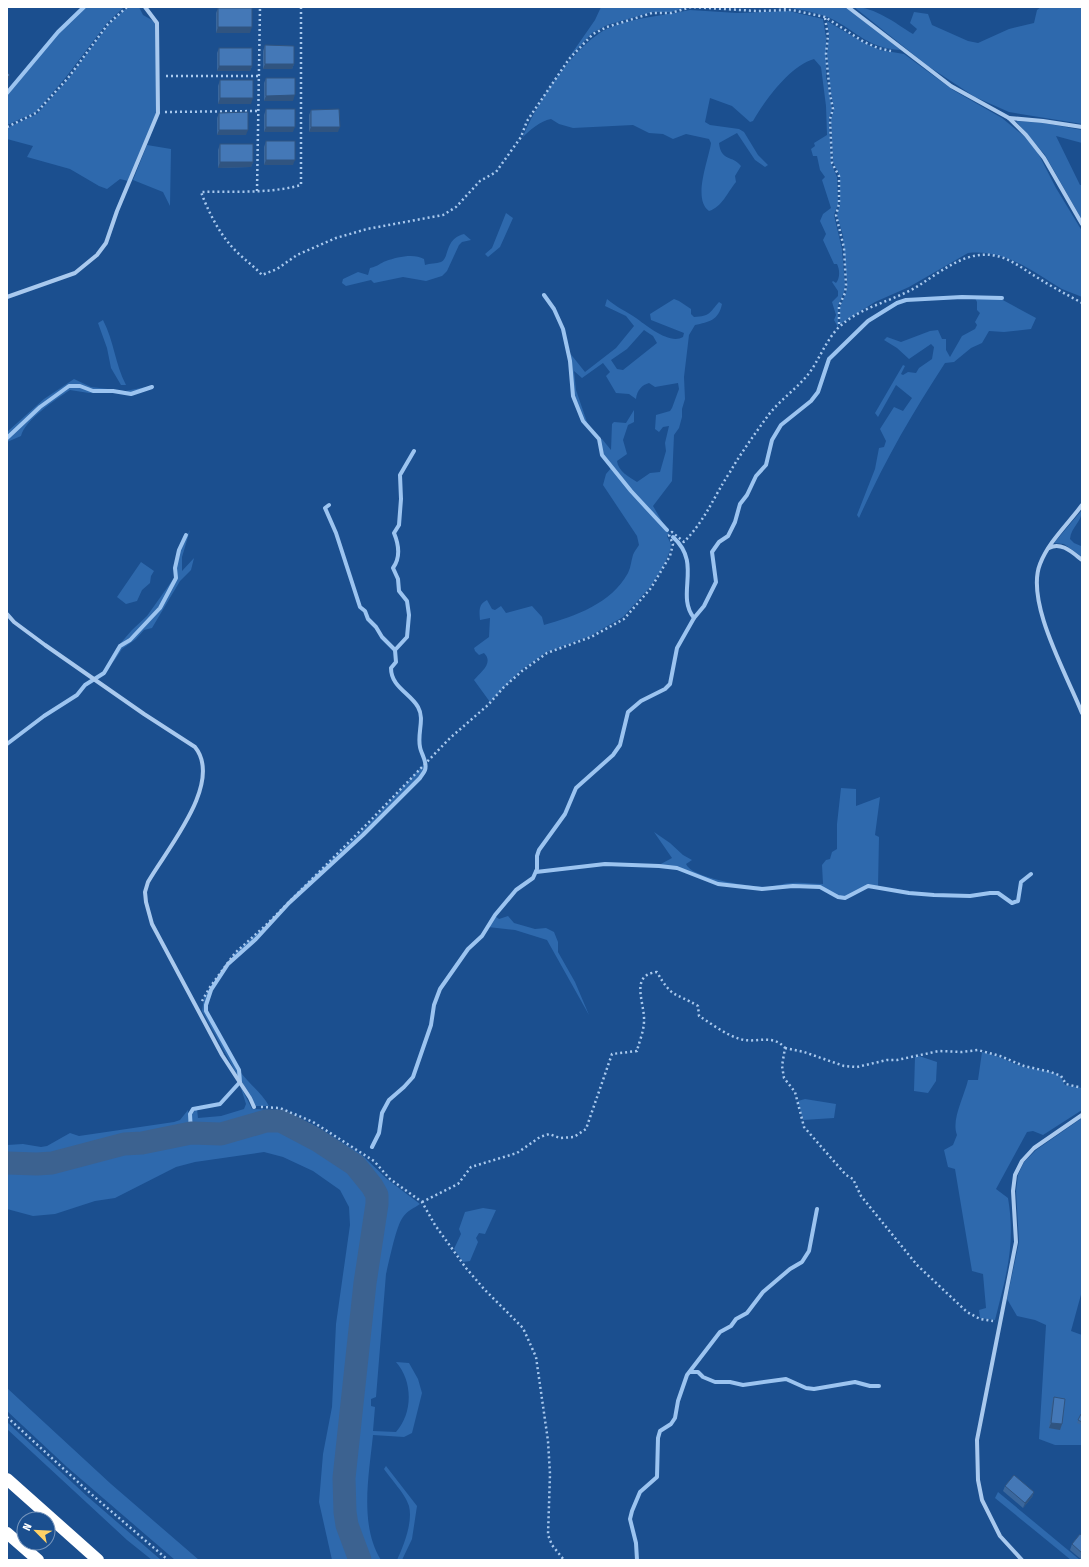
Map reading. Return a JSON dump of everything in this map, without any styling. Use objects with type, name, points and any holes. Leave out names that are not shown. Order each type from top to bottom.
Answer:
[{"type":"highway","points":[[7,1479],[98,1560]]},
{"type":"highway","points":[[7,1533],[38,1560]]},
{"type":"street","points":[[7,297],[75,273],[97,256],[106,242],[117,211],[158,113],[158,23],[145,7]]},
{"type":"street","points":[[848,7],[951,86],[1008,118],[1026,134],[1044,158],[1082,224]]},
{"type":"street","points":[[1008,118],[1043,121],[1082,127]]},
{"type":"street","points":[[1082,505],[1047,549],[1039,565],[1036,580],[1036,596],[1043,619],[1082,713]]},
{"type":"street","points":[[1047,549],[1053,545],[1061,545],[1082,560]]},
{"type":"street","points":[[7,614],[14,622],[116,696],[189,743],[200,752],[204,765],[204,774],[200,793],[159,862],[145,892],[146,902],[152,924],[231,1070],[250,1098],[254,1107]]},
{"type":"street","points":[[1022,1560],[1000,1536],[982,1500],[978,1480],[977,1440],[999,1321],[1016,1242],[1013,1191],[1015,1175],[1022,1161],[1034,1148],[1082,1115]]},
{"type":"path","points":[[7,127],[36,113],[68,78],[108,24],[127,7]]},
{"type":"path","points":[[257,191],[260,7]]},
{"type":"path","points":[[300,7],[301,185],[257,191],[201,192],[225,238],[234,249],[252,263],[262,276],[303,252],[336,238],[367,229],[443,215],[456,206],[480,181],[496,172],[521,137],[527,121],[569,59],[593,34],[607,26],[652,14],[671,13],[691,7],[757,11],[792,10]]},
{"type":"path","points":[[779,7],[825,17],[864,42],[878,48],[905,52]]},
{"type":"path","points":[[825,17],[828,36],[826,54],[833,110],[830,119],[832,163],[839,176],[839,204],[836,215],[844,248],[846,285],[845,293],[839,306],[839,327]]},
{"type":"path","points":[[159,76],[259,76]]},
{"type":"path","points":[[158,113],[258,111]]},
{"type":"path","points":[[200,1012],[203,998],[235,953],[266,925],[368,823],[425,762],[441,749],[450,738],[466,726],[522,670],[547,653],[591,637],[624,619],[651,588],[670,556],[673,544],[669,535],[672,532],[684,542],[693,532],[711,508],[729,472],[776,404],[792,392],[812,369],[830,337],[839,327],[856,314],[908,292],[951,264],[969,256],[997,256],[1012,261],[1082,303]]},
{"type":"path","points":[[422,1202],[458,1184],[472,1167],[517,1153],[540,1137],[549,1134],[560,1138],[574,1137],[586,1129],[612,1054],[637,1051],[644,1021],[640,985],[645,977],[657,972],[665,987],[672,994],[698,1006],[699,1016],[741,1040],[774,1040],[785,1048],[804,1052],[844,1066],[857,1067],[887,1060],[897,1060],[939,1052],[978,1050],[1000,1056],[1024,1066],[1051,1072],[1060,1076],[1066,1084],[1082,1088]]},
{"type":"path","points":[[785,1048],[782,1066],[784,1078],[795,1092],[804,1127],[852,1180],[861,1196],[917,1265],[967,1312],[980,1319],[999,1321]]},
{"type":"path","points":[[254,1107],[280,1108],[313,1122],[374,1161],[390,1179],[422,1202],[435,1225],[466,1268],[484,1290],[523,1328],[536,1357],[548,1447],[550,1474],[548,1535],[552,1545],[564,1560]]},
{"type":"path","points":[[7,1417],[90,1493],[168,1560]]},
{"type":"shaded area","points":[[86,7],[124,7],[107,23],[66,77],[36,112],[7,125],[7,96],[58,32]]},
{"type":"shaded area","points":[[131,7],[139,7],[143,15],[157,23],[157,112],[128,181],[120,179],[107,189],[70,169],[27,157],[33,146],[7,139],[7,128],[37,114],[69,78],[108,25],[124,10]]},
{"type":"shaded area","points":[[601,7],[688,7],[671,12],[652,12],[607,25],[592,33],[568,59],[595,20]]},
{"type":"shaded area","points":[[785,7],[845,7],[901,50],[878,46],[869,42],[825,16]]},
{"type":"shaded area","points":[[854,7],[877,13],[913,34],[917,29],[910,23],[914,12],[928,14],[932,25],[968,41],[978,43],[1009,29],[1034,23],[1037,10],[1041,7],[1082,7],[1082,124],[1009,112],[975,97],[928,66]]},
{"type":"shaded area","points":[[690,10],[737,13],[789,11],[823,19],[826,37],[826,76],[832,109],[829,118],[831,163],[837,177],[838,204],[834,215],[842,249],[845,285],[844,292],[838,306],[838,327],[834,320],[836,315],[832,302],[838,296],[838,291],[832,282],[833,281],[836,283],[839,276],[839,269],[837,264],[834,264],[823,240],[826,234],[820,221],[823,214],[831,208],[822,180],[825,177],[820,170],[817,156],[813,156],[811,149],[815,146],[814,143],[827,135],[826,106],[821,67],[814,59],[805,63],[787,76],[764,103],[753,121],[750,122],[732,106],[710,98],[705,122],[710,125],[739,129],[744,132],[758,155],[768,165],[765,167],[755,160],[737,133],[719,143],[722,153],[741,166],[735,176],[736,182],[724,199],[714,209],[709,211],[704,205],[702,188],[711,143],[709,139],[686,134],[673,139],[663,134],[649,133],[633,125],[573,128],[559,124],[551,119],[539,124],[523,137],[537,108],[558,76],[570,60],[596,36],[609,28],[628,21]]},
{"type":"shaded area","points":[[827,21],[864,43],[880,50],[904,54],[953,90],[1002,118],[1025,137],[1038,153],[1056,188],[1082,231],[1082,297],[1062,289],[1029,269],[1006,258],[994,254],[968,253],[909,287],[875,302],[840,324],[840,307],[846,293],[847,285],[843,236],[837,215],[840,204],[840,176],[833,162],[831,119],[834,109],[827,54],[829,35]]},
{"type":"shaded area","points":[[1016,121],[1044,123],[1082,130],[1082,143],[1056,136],[1080,185],[1082,185],[1082,220],[1045,155]]},
{"type":"shaded area","points":[[147,145],[171,149],[170,206],[163,192],[133,180]]},
{"type":"shaded area","points":[[506,213],[513,218],[500,247],[488,257],[485,254],[492,248]]},
{"type":"shaded area","points":[[464,234],[471,240],[462,242],[459,245],[447,271],[442,276],[426,281],[403,277],[374,283],[371,280],[346,286],[342,283],[343,279],[358,272],[368,275],[370,268],[400,257],[420,257],[424,259],[425,265],[441,262],[446,257],[450,244],[453,240]]},
{"type":"shaded area","points":[[975,298],[1001,299],[1036,318],[1031,329],[1004,332],[989,331],[982,343],[971,348],[954,362],[945,363],[899,439],[878,477],[859,518],[857,515],[875,469],[879,448],[884,447],[886,441],[880,429],[894,407],[903,411],[912,398],[896,385],[878,417],[875,413],[903,365],[905,366],[901,374],[903,375],[908,372],[916,373],[919,368],[932,359],[934,347],[931,344],[909,359],[897,348],[884,340],[887,337],[901,342],[930,331],[938,330],[942,339],[946,339],[946,350],[950,357],[962,336],[975,329],[977,325],[975,322],[980,313],[977,310],[977,302]]},
{"type":"shaded area","points":[[607,299],[659,334],[672,339],[678,339],[683,337],[684,333],[651,320],[650,314],[674,299],[691,309],[691,314],[694,317],[707,315],[719,302],[722,304],[716,317],[705,323],[695,325],[689,335],[684,377],[685,399],[679,428],[674,435],[672,481],[653,506],[667,530],[631,491],[602,455],[600,439],[602,439],[611,450],[612,424],[614,422],[626,423],[634,410],[634,422],[628,425],[623,440],[627,454],[617,461],[619,468],[637,482],[650,473],[660,472],[666,451],[665,443],[669,426],[663,427],[659,432],[655,429],[656,415],[670,411],[679,389],[678,383],[655,387],[649,383],[646,384],[639,391],[636,399],[629,394],[616,393],[606,376],[610,372],[603,363],[582,378],[574,371],[576,390],[589,428],[578,410],[575,401],[569,352],[585,372],[616,348],[634,326],[626,316],[605,306]],"holes":[[[644,330],[653,336],[657,343],[623,370],[617,369],[611,360],[627,349]]]},
{"type":"shaded area","points":[[103,320],[110,336],[119,369],[126,385],[121,385],[111,368],[107,348],[98,323]]},
{"type":"shaded area","points":[[74,379],[91,387],[125,391],[152,386],[131,394],[113,391],[93,391],[80,385],[69,385],[40,406],[7,438],[7,432],[44,399]]},
{"type":"shaded area","points":[[74,385],[93,392],[103,392],[89,393],[70,390],[49,404],[28,423],[21,436],[7,442],[7,439],[40,407],[69,386]]},
{"type":"shaded area","points":[[612,467],[630,491],[669,533],[667,536],[671,544],[670,551],[662,569],[650,587],[623,617],[590,636],[547,652],[521,670],[490,702],[474,680],[483,671],[488,660],[484,653],[479,655],[474,648],[489,637],[490,618],[480,620],[482,603],[487,600],[492,609],[495,610],[501,606],[506,613],[532,606],[542,617],[544,625],[580,613],[602,601],[621,584],[628,573],[633,555],[639,545],[637,536],[603,485],[606,474]]},
{"type":"shaded area","points":[[1082,510],[1082,514],[1072,531],[1070,539],[1074,543],[1081,546],[1082,545],[1082,557],[1064,544],[1054,543]]},
{"type":"shaded area","points":[[190,530],[182,557],[182,571],[194,558],[191,570],[180,581],[152,628],[144,630],[136,639],[122,649],[112,664],[121,647],[130,641],[153,618],[167,599],[176,578],[176,568],[180,550]]},
{"type":"shaded area","points":[[141,562],[154,571],[151,576],[150,583],[142,590],[137,601],[126,604],[117,597]]},
{"type":"shaded area","points":[[174,578],[165,598],[152,616],[136,632],[119,645],[147,616]]},
{"type":"shaded area","points":[[425,763],[425,770],[419,778],[363,834],[289,903],[256,939],[228,964],[215,983],[208,997],[206,1011],[235,1064],[240,1080],[202,1011],[204,998],[210,987],[235,953],[266,925],[297,892],[369,824]]},
{"type":"shaded area","points":[[841,788],[856,789],[856,806],[880,797],[875,835],[879,837],[878,887],[868,886],[845,898],[838,897],[820,886],[793,885],[762,889],[718,883],[677,868],[659,865],[672,858],[654,832],[670,843],[683,855],[692,860],[686,864],[691,869],[710,878],[760,887],[768,887],[786,883],[823,884],[822,865],[826,860],[830,859],[832,852],[837,849],[837,824]]},
{"type":"shaded area","points":[[495,916],[499,919],[508,916],[514,923],[535,929],[546,928],[554,932],[558,942],[558,952],[575,982],[589,1015],[547,940],[515,930],[488,927]]},
{"type":"shaded area","points":[[982,1052],[1023,1067],[1051,1072],[1060,1076],[1065,1085],[1082,1088],[1082,1110],[1043,1135],[1033,1131],[1027,1132],[996,1189],[1008,1198],[1011,1231],[1009,1260],[995,1320],[980,1318],[979,1310],[986,1308],[983,1274],[972,1271],[955,1169],[948,1167],[944,1150],[953,1145],[957,1135],[956,1122],[959,1108],[968,1080],[978,1080]]},
{"type":"shaded area","points":[[919,1056],[937,1062],[936,1081],[928,1093],[914,1091],[915,1057]]},
{"type":"shaded area","points":[[239,1070],[269,1106],[255,1106],[242,1082]]},
{"type":"shaded area","points":[[240,1085],[252,1109],[277,1110],[312,1124],[362,1155],[387,1179],[420,1204],[403,1217],[393,1244],[386,1274],[376,1397],[371,1399],[371,1406],[375,1407],[373,1431],[396,1432],[406,1416],[409,1397],[406,1378],[396,1362],[409,1363],[418,1379],[422,1393],[412,1433],[404,1437],[373,1435],[367,1499],[368,1516],[374,1546],[381,1560],[363,1560],[355,1539],[349,1494],[351,1449],[368,1288],[380,1213],[378,1190],[358,1164],[361,1160],[358,1158],[355,1162],[339,1151],[281,1119],[267,1120],[221,1132],[192,1131],[191,1116],[197,1109],[198,1118],[221,1116],[244,1109],[246,1104]]},
{"type":"shaded area","points":[[805,1099],[836,1104],[834,1118],[803,1120],[798,1101]]},
{"type":"shaded area","points":[[188,1110],[190,1131],[141,1141],[109,1144],[51,1161],[7,1160],[7,1145],[23,1144],[41,1147],[47,1146],[70,1133],[79,1136],[174,1122],[180,1120]]},
{"type":"shaded area","points":[[1082,1118],[1082,1291],[1071,1331],[1082,1335],[1082,1445],[1055,1445],[1039,1439],[1046,1325],[1035,1320],[1017,1316],[1007,1299],[1019,1242],[1016,1191],[1018,1175],[1024,1162],[1036,1150]]},
{"type":"shaded area","points":[[267,1123],[281,1123],[337,1154],[354,1166],[374,1195],[342,1478],[345,1520],[350,1540],[358,1560],[332,1560],[319,1502],[323,1454],[332,1407],[336,1324],[350,1225],[349,1207],[340,1190],[313,1171],[283,1157],[264,1152],[195,1162],[176,1167],[115,1198],[95,1201],[55,1214],[33,1216],[7,1209],[7,1165],[52,1165],[110,1148],[142,1145],[192,1135],[221,1136]]},
{"type":"shaded area","points":[[483,1208],[496,1210],[485,1234],[479,1233],[476,1238],[478,1242],[470,1261],[463,1262],[454,1249],[461,1234],[459,1229],[465,1212]]},
{"type":"shaded area","points":[[7,1388],[111,1484],[199,1560],[175,1560],[67,1467],[7,1411]]},
{"type":"shaded area","points":[[7,1422],[88,1497],[161,1560],[152,1560],[127,1540],[7,1429]]},
{"type":"shaded area","points":[[386,1466],[417,1506],[412,1539],[402,1560],[397,1560],[405,1541],[409,1526],[409,1506],[402,1492],[384,1469]]},
{"type":"shaded area","points":[[998,1492],[1080,1560],[1071,1560],[995,1498]]},
{"type":"building","points":[[218,8],[252,8],[252,27],[218,27]]},
{"type":"building","points":[[265,45],[294,46],[294,64],[265,64]]},
{"type":"building","points":[[219,48],[252,48],[252,66],[219,66]]},
{"type":"building","points":[[266,78],[295,78],[295,95],[266,96]]},
{"type":"building","points":[[220,80],[253,80],[253,98],[220,98]]},
{"type":"building","points":[[266,109],[295,109],[295,127],[266,127]]},
{"type":"building","points":[[339,109],[340,127],[311,127],[311,110]]},
{"type":"building","points":[[248,112],[248,130],[219,130],[219,113]]},
{"type":"building","points":[[266,141],[295,141],[295,160],[266,160]]},
{"type":"building","points":[[220,144],[253,144],[253,162],[220,162]]},
{"type":"building","points":[[1054,1397],[1065,1399],[1062,1424],[1051,1423]]},
{"type":"building","points":[[1082,1414],[1082,1422],[1078,1420]]},
{"type":"building","points":[[1014,1475],[1034,1492],[1025,1503],[1005,1486]]},
{"type":"building","points":[[1080,1534],[1082,1536],[1082,1553],[1072,1544]]},
{"type":"waterway","points":[[7,93],[58,32],[84,7]]},
{"type":"waterway","points":[[544,295],[554,309],[563,329],[570,361],[573,396],[583,421],[599,439],[602,455],[631,491],[667,530]]},
{"type":"waterway","points":[[372,1147],[379,1133],[382,1113],[389,1100],[413,1077],[431,1025],[434,1005],[440,989],[468,949],[482,936],[495,915],[516,890],[533,878],[537,869],[537,856],[539,850],[565,814],[576,788],[613,755],[620,745],[628,712],[641,701],[665,689],[670,684],[677,648],[694,618],[704,606],[716,582],[712,552],[719,542],[728,536],[735,522],[740,504],[747,495],[756,476],[766,465],[772,440],[781,425],[811,401],[818,392],[829,359],[868,321],[897,303],[906,300],[962,297],[1002,298]]},
{"type":"waterway","points":[[7,438],[40,407],[69,386],[80,386],[93,391],[113,391],[131,394],[152,387]]},
{"type":"waterway","points":[[191,1133],[190,1114],[193,1109],[220,1104],[240,1082],[239,1070],[206,1011],[206,1005],[211,990],[228,964],[256,939],[289,903],[363,835],[420,778],[426,767],[419,742],[421,721],[420,712],[415,702],[397,685],[392,675],[391,668],[396,662],[395,650],[407,637],[409,615],[407,601],[399,591],[398,579],[393,568],[396,564],[398,555],[397,542],[394,533],[399,525],[401,499],[400,475],[414,451]]},
{"type":"waterway","points":[[329,505],[325,508],[336,533],[360,607],[365,611],[368,619],[376,627],[382,637],[395,650]]},
{"type":"waterway","points":[[7,744],[44,716],[77,695],[85,685],[104,673],[120,646],[130,640],[160,608],[176,578],[175,568],[179,550],[186,535]]},
{"type":"waterway","points":[[673,537],[682,547],[686,558],[688,568],[687,599],[689,609],[694,618]]},
{"type":"waterway","points":[[536,872],[605,864],[659,866],[677,868],[718,884],[762,889],[793,886],[820,887],[838,897],[845,898],[868,886],[909,893],[934,895],[970,896],[998,893],[1012,903],[1018,901],[1021,882],[1031,874]]},
{"type":"waterway","points":[[7,1163],[52,1163],[124,1144],[142,1143],[191,1133],[221,1134],[266,1121],[281,1121],[317,1140],[355,1165],[372,1186],[377,1195],[377,1204],[365,1283],[344,1478],[347,1525],[360,1560]]},
{"type":"waterway","points":[[355,1165],[359,1159]]},
{"type":"waterway","points":[[637,1560],[636,1543],[630,1519],[632,1511],[640,1492],[657,1477],[658,1438],[660,1431],[671,1424],[675,1418],[678,1401],[687,1375],[720,1332],[731,1326],[736,1319],[747,1313],[763,1292],[790,1269],[802,1262],[809,1251],[817,1209]]},
{"type":"waterway","points":[[690,1372],[698,1372],[703,1377],[715,1382],[730,1382],[743,1385],[786,1379],[806,1388],[814,1389],[855,1382],[870,1386],[879,1386]]}]
